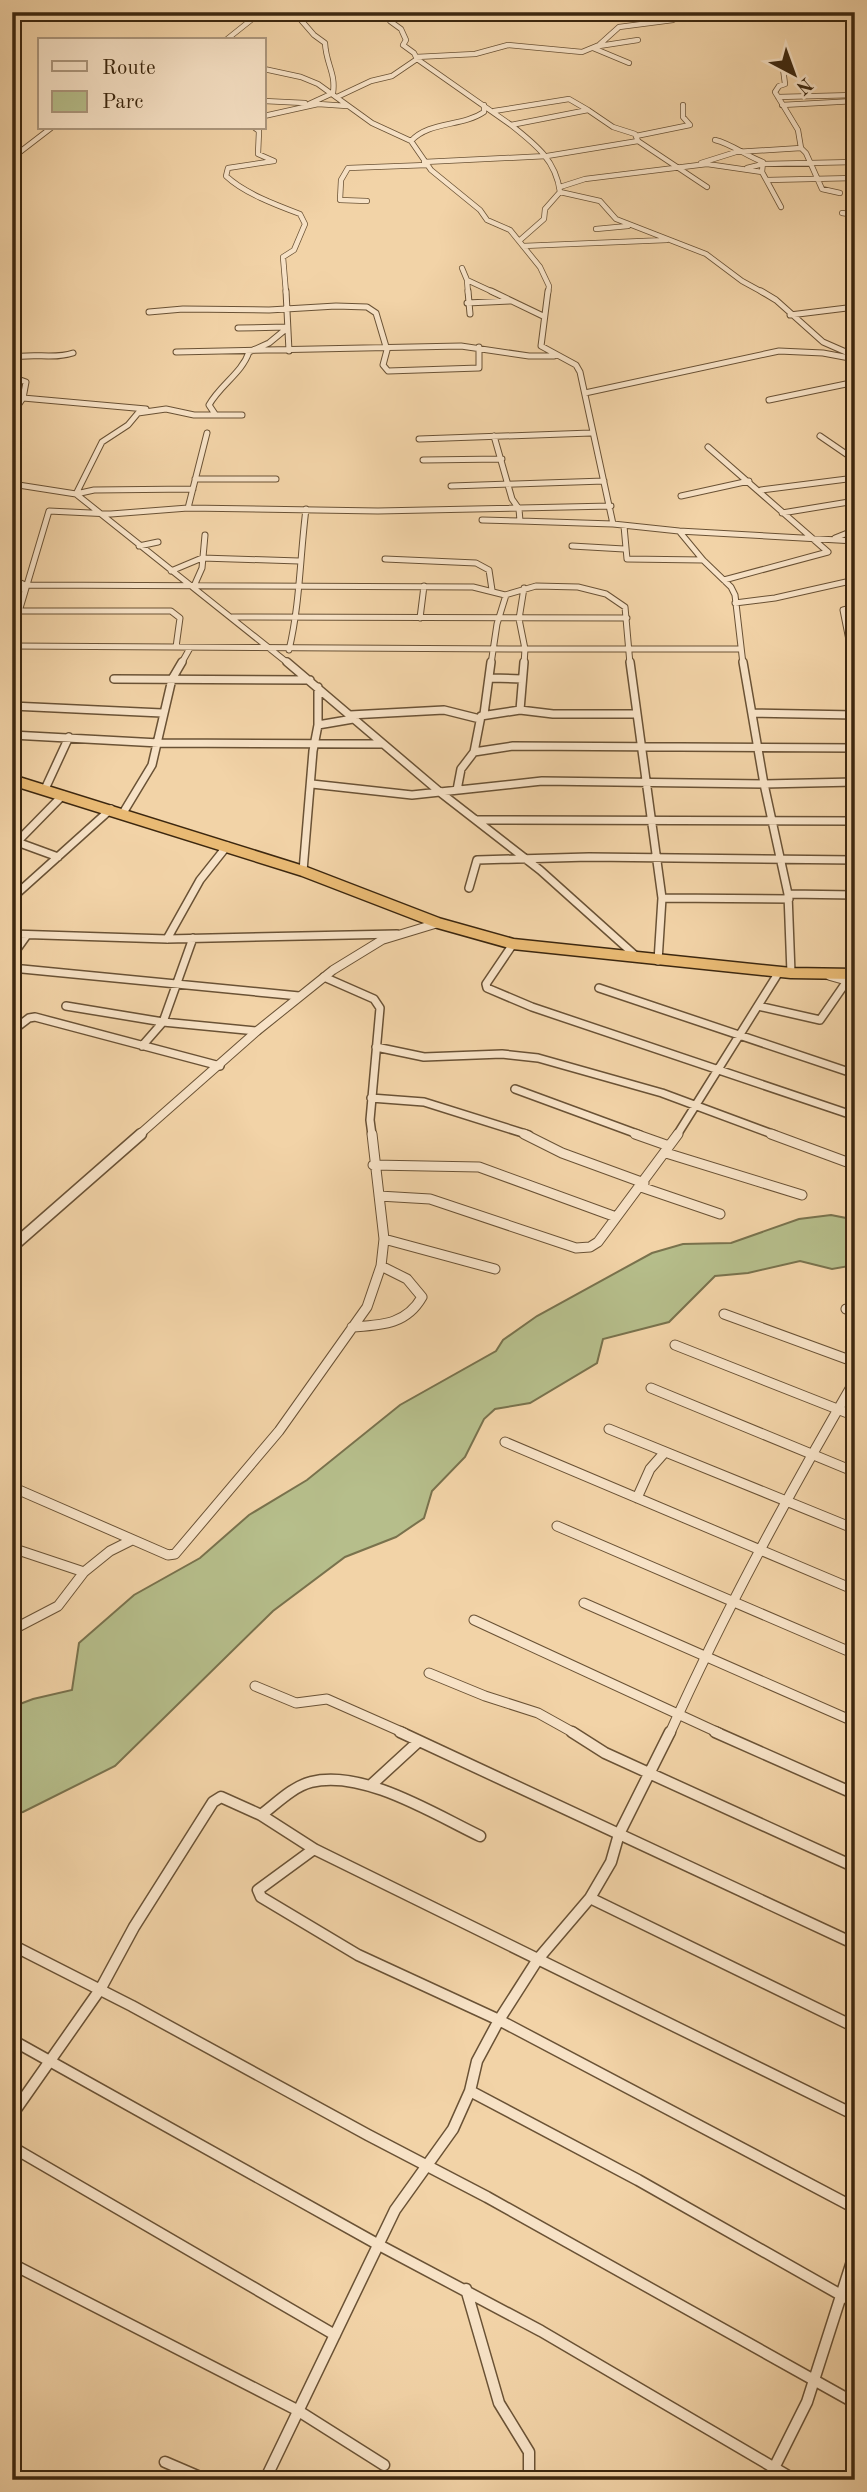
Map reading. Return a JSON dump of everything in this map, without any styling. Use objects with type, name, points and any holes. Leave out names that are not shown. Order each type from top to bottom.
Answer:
[{"type":"highway","points":[[15,784],[64,794],[227,846],[303,871],[438,923],[513,944],[852,979]]},
{"type":"street","points":[[228,38],[261,12]]},
{"type":"street","points":[[294,12],[314,35],[325,43],[326,62],[335,77],[335,95]]},
{"type":"street","points":[[390,12],[390,21],[404,33],[403,45],[417,58],[536,142],[547,156],[560,189]]},
{"type":"street","points":[[595,47],[619,27],[673,20]]},
{"type":"street","points":[[309,104],[392,76],[417,58],[475,54],[508,45],[575,52],[638,40]]},
{"type":"street","points":[[595,47],[629,63]]},
{"type":"street","points":[[782,61],[785,84],[801,103]]},
{"type":"street","points":[[266,69],[301,77],[335,95],[372,123],[411,141],[425,163],[480,210],[487,220],[510,230],[547,281],[537,364]]},
{"type":"street","points":[[785,84],[776,90],[778,97],[798,130],[801,148],[806,153],[817,180],[822,189],[841,193]]},
{"type":"street","points":[[778,97],[855,95]]},
{"type":"street","points":[[494,111],[569,99],[613,127],[637,138],[708,187]]},
{"type":"street","points":[[266,101],[350,106]]},
{"type":"street","points":[[782,105],[855,101]]},
{"type":"street","points":[[266,117],[318,104]]},
{"type":"street","points":[[411,141],[415,135],[425,131],[475,119],[484,112],[484,105]]},
{"type":"street","points":[[367,201],[340,200],[341,180],[348,168],[547,156],[690,125],[682,117],[683,105]]},
{"type":"street","points":[[511,125],[588,110]]},
{"type":"street","points":[[12,158],[48,130]]},
{"type":"street","points":[[258,130],[258,154],[274,161],[228,168],[226,176],[240,189],[252,191],[272,203],[300,214],[305,224],[294,250],[283,257],[287,262],[289,351]]},
{"type":"street","points":[[715,140],[727,143],[762,161],[762,172],[781,207]]},
{"type":"street","points":[[698,166],[708,159],[740,152],[801,148]]},
{"type":"street","points":[[745,169],[763,164],[855,162]]},
{"type":"street","points":[[521,244],[523,235],[544,219],[545,209],[560,189],[585,178],[707,164],[762,172]]},
{"type":"street","points":[[767,180],[855,177]]},
{"type":"street","points":[[560,189],[600,201],[616,219],[706,254],[742,281],[776,300],[823,342],[855,358]]},
{"type":"street","points":[[842,213],[855,215]]},
{"type":"street","points":[[596,229],[632,226]]},
{"type":"street","points":[[521,244],[671,240]]},
{"type":"street","points":[[462,268],[467,279],[470,314]]},
{"type":"street","points":[[855,278],[855,302]]},
{"type":"street","points":[[467,279],[543,316]]},
{"type":"street","points":[[467,303],[512,301]]},
{"type":"street","points":[[149,312],[190,309],[286,310],[321,305],[371,309],[378,317],[378,327],[387,350],[383,358],[386,371],[481,367],[479,347]]},
{"type":"street","points":[[790,315],[855,307]]},
{"type":"street","points":[[12,370],[15,326]]},
{"type":"street","points":[[238,328],[287,328]]},
{"type":"street","points":[[215,414],[209,405],[211,398],[245,363],[249,352],[269,343],[287,328]]},
{"type":"street","points":[[540,342],[546,350],[576,365],[585,393],[613,524]]},
{"type":"street","points":[[177,352],[479,347],[537,357],[559,356]]},
{"type":"street","points":[[823,354],[855,347]]},
{"type":"street","points":[[585,393],[779,351],[855,358]]},
{"type":"street","points":[[12,358],[28,354],[59,358],[73,353]]},
{"type":"street","points":[[12,377],[26,382],[23,398],[12,414]]},
{"type":"street","points":[[769,400],[846,384],[855,385]]},
{"type":"street","points":[[23,398],[71,400],[148,410],[242,415]]},
{"type":"street","points":[[76,494],[103,442],[128,425],[135,415],[148,410]]},
{"type":"street","points":[[188,508],[207,433]]},
{"type":"street","points":[[419,439],[592,433]]},
{"type":"street","points":[[494,436],[512,499],[519,509],[520,521]]},
{"type":"street","points":[[820,436],[855,460]]},
{"type":"street","points":[[708,447],[828,552],[724,580]]},
{"type":"street","points":[[423,460],[502,459]]},
{"type":"street","points":[[761,491],[855,478]]},
{"type":"street","points":[[195,479],[276,479]]},
{"type":"street","points":[[451,486],[604,481]]},
{"type":"street","points":[[681,496],[749,481]]},
{"type":"street","points":[[12,484],[76,494],[94,490],[193,489]]},
{"type":"street","points":[[76,494],[310,680],[382,744],[525,859],[639,958]]},
{"type":"street","points":[[782,513],[855,501]]},
{"type":"street","points":[[12,635],[15,612],[47,512],[99,513],[188,508],[519,509],[611,506]]},
{"type":"street","points":[[282,657],[292,647],[297,617],[299,561],[306,509]]},
{"type":"street","points":[[482,520],[613,524],[679,531],[855,541]]},
{"type":"street","points":[[624,526],[625,557],[630,560],[703,560]]},
{"type":"street","points":[[832,540],[855,530]]},
{"type":"street","points":[[379,1196],[430,1199],[576,1248],[590,1247],[598,1242],[643,1185],[758,1006],[785,973],[788,897],[774,820],[764,785],[734,591],[679,531]]},
{"type":"street","points":[[194,586],[202,568],[205,535]]},
{"type":"street","points":[[139,546],[158,542]]},
{"type":"street","points":[[572,546],[625,550]]},
{"type":"street","points":[[171,571],[202,558],[299,561]]},
{"type":"street","points":[[385,559],[476,563],[489,570],[492,590]]},
{"type":"street","points":[[12,579],[25,587]]},
{"type":"street","points":[[735,603],[775,598],[855,580]]},
{"type":"street","points":[[12,593],[25,587],[424,586],[473,587],[506,595],[524,587],[597,590],[620,600],[625,607],[627,618],[628,649],[645,783],[663,898],[658,961]]},
{"type":"street","points":[[421,618],[424,586]]},
{"type":"street","points":[[520,709],[525,649],[519,619],[524,587]]},
{"type":"street","points":[[457,790],[461,769],[474,752],[491,678],[494,637],[506,595]]},
{"type":"street","points":[[855,607],[843,610],[842,618],[849,640],[855,641]]},
{"type":"street","points":[[15,612],[171,611],[180,618],[176,647]]},
{"type":"street","points":[[232,617],[627,618]]},
{"type":"street","points":[[12,646],[741,649]]},
{"type":"street","points":[[124,813],[144,780],[159,743],[162,713],[172,679],[190,648]]},
{"type":"street","points":[[491,678],[522,679]]},
{"type":"street","points":[[114,679],[310,680]]},
{"type":"street","points":[[303,871],[318,725],[318,687]]},
{"type":"street","points":[[12,706],[162,713]]},
{"type":"street","points":[[318,725],[351,717],[444,710],[482,716],[520,709],[552,714],[637,714]]},
{"type":"street","points":[[752,713],[855,715]]},
{"type":"street","points":[[12,735],[159,743],[382,744]]},
{"type":"street","points":[[45,789],[69,737]]},
{"type":"street","points":[[474,752],[513,746],[855,748]]},
{"type":"street","points":[[312,783],[386,793],[441,793],[542,781],[764,785],[855,782]]},
{"type":"street","points":[[58,857],[17,842],[64,794]]},
{"type":"street","points":[[12,898],[111,809]]},
{"type":"street","points":[[477,820],[855,821]]},
{"type":"street","points":[[167,939],[201,880],[227,846]]},
{"type":"street","points":[[469,888],[475,860],[855,860]]},
{"type":"street","points":[[663,898],[855,895]]},
{"type":"street","points":[[12,1247],[299,996],[367,947],[438,923]]},
{"type":"street","points":[[12,933],[167,939],[400,934]]},
{"type":"street","points":[[12,956],[27,935]]},
{"type":"street","points":[[142,1046],[163,1022],[193,938]]},
{"type":"street","points":[[513,944],[486,985],[487,988],[532,1007],[855,1116]]},
{"type":"street","points":[[12,968],[299,996]]},
{"type":"street","points":[[12,1487],[168,1555],[175,1554],[279,1431],[367,1307],[381,1266],[384,1239],[373,1165],[371,1098],[380,1008],[374,999],[324,977]]},
{"type":"street","points":[[758,1006],[820,1020],[852,979]]},
{"type":"street","points":[[599,988],[855,1074]]},
{"type":"street","points":[[66,1006],[163,1022],[257,1031]]},
{"type":"street","points":[[12,1031],[32,1017],[219,1066]]},
{"type":"street","points":[[376,1047],[424,1057],[502,1054],[538,1058],[596,1073],[695,1106],[855,1165]]},
{"type":"street","points":[[515,1089],[668,1149],[802,1195]]},
{"type":"street","points":[[371,1098],[424,1102],[526,1134],[562,1153],[720,1214]]},
{"type":"street","points":[[373,1165],[479,1167],[616,1217]]},
{"type":"street","points":[[384,1239],[495,1269]]},
{"type":"street","points":[[352,1327],[394,1324],[419,1304],[422,1297],[414,1286],[381,1266]]},
{"type":"street","points":[[724,1314],[855,1362]]},
{"type":"street","points":[[675,1345],[855,1416]]},
{"type":"street","points":[[265,2480],[396,2210],[453,2129],[470,2091],[477,2061],[499,2020],[538,1959],[590,1898],[611,1862],[620,1833],[704,1656],[811,1455],[855,1380]]},
{"type":"street","points":[[651,1388],[855,1472]]},
{"type":"street","points":[[609,1429],[855,1528]]},
{"type":"street","points":[[505,1442],[855,1590]]},
{"type":"street","points":[[637,1498],[650,1469],[665,1452]]},
{"type":"street","points":[[557,1525],[855,1654]]},
{"type":"street","points":[[12,1630],[58,1606],[85,1572],[110,1551],[132,1540]]},
{"type":"street","points":[[12,1548],[85,1572]]},
{"type":"street","points":[[584,1603],[855,1722]]},
{"type":"street","points":[[474,1620],[613,1686],[855,1794]]},
{"type":"street","points":[[429,1673],[485,1696],[538,1713],[561,1724],[605,1753],[855,1867]]},
{"type":"street","points":[[255,1686],[296,1703],[327,1699],[855,1944]]},
{"type":"street","points":[[370,1786],[419,1741]]},
{"type":"street","points":[[261,1815],[298,1788],[312,1782],[348,1780],[370,1786],[480,1836]]},
{"type":"street","points":[[12,2115],[101,1988],[134,1927],[213,1802],[221,1797],[229,1798],[261,1815],[314,1849],[855,2115]]},
{"type":"street","points":[[314,1849],[258,1890],[261,1897],[358,1955],[499,2020],[855,2208]]},
{"type":"street","points":[[590,1898],[855,2027]]},
{"type":"street","points":[[12,1945],[101,1988],[428,2168],[487,2197],[855,2403]]},
{"type":"street","points":[[12,2040],[379,2245],[466,2289],[795,2480]]},
{"type":"street","points":[[470,2091],[638,2180],[855,2303]]},
{"type":"street","points":[[12,2147],[335,2335]]},
{"type":"street","points":[[768,2480],[772,2467],[792,2435],[807,2402],[855,2252]]},
{"type":"street","points":[[12,2264],[297,2410],[384,2465]]},
{"type":"street","points":[[466,2289],[500,2407],[526,2442],[531,2457],[528,2480]]},
{"type":"street","points":[[165,2462],[207,2480]]},
{"type":"green space","points":[[831,1215],[846,1218],[855,1228],[855,1265],[832,1269],[800,1261],[748,1273],[715,1276],[669,1322],[603,1339],[597,1363],[530,1403],[495,1409],[484,1419],[465,1457],[432,1491],[424,1518],[396,1537],[345,1557],[273,1611],[115,1766],[23,1812],[12,1814],[12,1707],[72,1690],[79,1643],[134,1595],[200,1558],[249,1515],[307,1480],[400,1405],[496,1351],[503,1340],[537,1316],[652,1253],[683,1244],[731,1243],[799,1219]]}]
